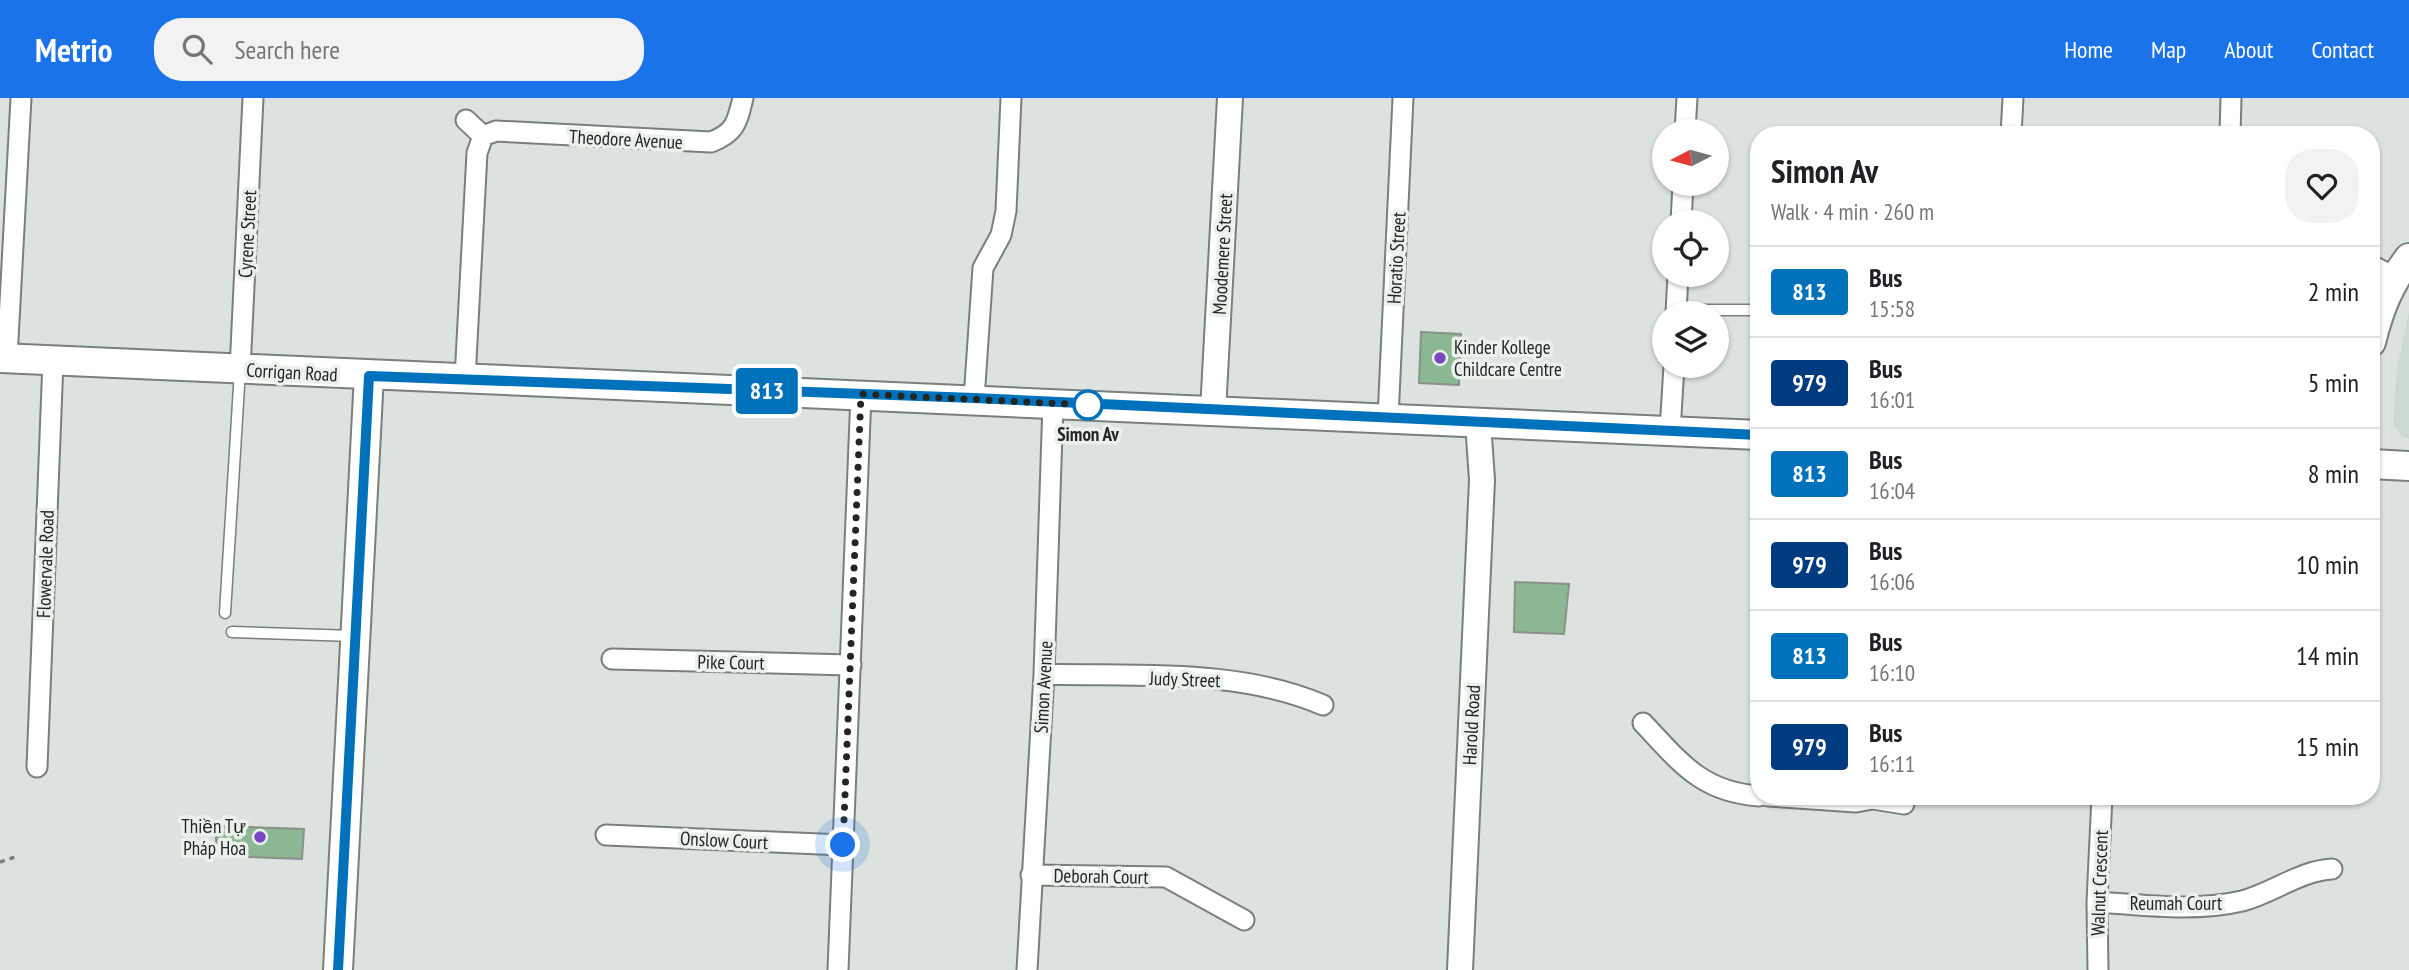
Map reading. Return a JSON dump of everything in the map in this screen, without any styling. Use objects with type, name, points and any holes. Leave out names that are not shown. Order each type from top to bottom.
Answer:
[{"type":"main road","points":[[2380,306],[2394,271]]},
{"type":"main road","name":"Corrigan Road","points":[[3,358],[369,376],[974,398],[1750,435]]},
{"type":"main road","points":[[338,970],[369,376]]},
{"type":"main road","points":[[2380,464],[2409,466]]},
{"type":"street","points":[[3,358],[21,98]]},
{"type":"street","name":"Cyrene Street","points":[[240,370],[253,98]]},
{"type":"street","name":"Theodore Avenue","points":[[483,136],[496,131],[710,142],[727,136],[738,120],[743,98]]},
{"type":"street","points":[[974,398],[983,268],[1001,235],[1006,211],[1012,98]]},
{"type":"street","name":"Moodemere Street","points":[[1213,411],[1230,98]]},
{"type":"street","name":"Horatio Street","points":[[1388,418],[1403,98]]},
{"type":"street","points":[[1686,119],[1687,98]]},
{"type":"street","points":[[2011,126],[2013,98]]},
{"type":"street","points":[[2230,126],[2231,98]]},
{"type":"street","points":[[465,379],[477,153],[483,136],[466,120]]},
{"type":"street","name":"Flowervale Road","points":[[37,767],[53,361]]},
{"type":"street","points":[[1670,431],[1673,378]]},
{"type":"street","points":[[838,970],[861,394]]},
{"type":"street","name":"Simon Avenue","points":[[1027,970],[1044,674],[1053,403]]},
{"type":"street","name":"Harold Road","points":[[1460,970],[1485,422]]},
{"type":"street","name":"Pike Court","points":[[612,659],[851,665]]},
{"type":"street","name":"Judy Street","points":[[1044,674],[1226,680],[1266,685],[1323,705]]},
{"type":"street","points":[[1643,723],[1692,775],[1716,786],[1750,794]]},
{"type":"street","name":"Walnut Crescent","points":[[2098,970],[2097,902],[2102,805]]},
{"type":"street","name":"Onslow Court","points":[[606,835],[843,845]]},
{"type":"street","name":"Reumah Court","points":[[2097,902],[2217,905],[2245,900],[2302,875],[2332,869]]},
{"type":"street","name":"Deborah Court","points":[[1031,875],[1166,877],[1244,920]]},
{"type":"lane","points":[[1729,311],[1750,310]]},
{"type":"lane","points":[[225,613],[240,370]]},
{"type":"lane","points":[[232,632],[355,636]]},
{"type":"path","points":[[0,862],[18,856]]},
{"type":"shaded area","points":[[2409,312],[2409,439],[2404,438],[2393,426],[2397,368]]},
{"type":"building","name":"Kinder Kollege Childcare Centre","points":[[1421,332],[1461,334],[1459,385],[1419,383]]},
{"type":"building","points":[[1515,582],[1569,584],[1564,634],[1514,632]]},
{"type":"building","name":"Thiền Tự Pháp Hoa","points":[[216,826],[304,829],[302,859],[248,857],[248,846],[216,844]]},
{"type":"bus line","name":"813","points":[[338,970],[369,376],[974,398],[1750,435]]},
{"type":"place","name":"Kinder Kollege Childcare Centre","points":[[1440,358]]},
{"type":"place","name":"Simon Av","points":[[1088,405]]},
{"type":"place","name":"Thiền Tự Pháp Hoa","points":[[260,837]]},
{"type":"route","points":[[843,845],[861,394],[1088,405]]}]
